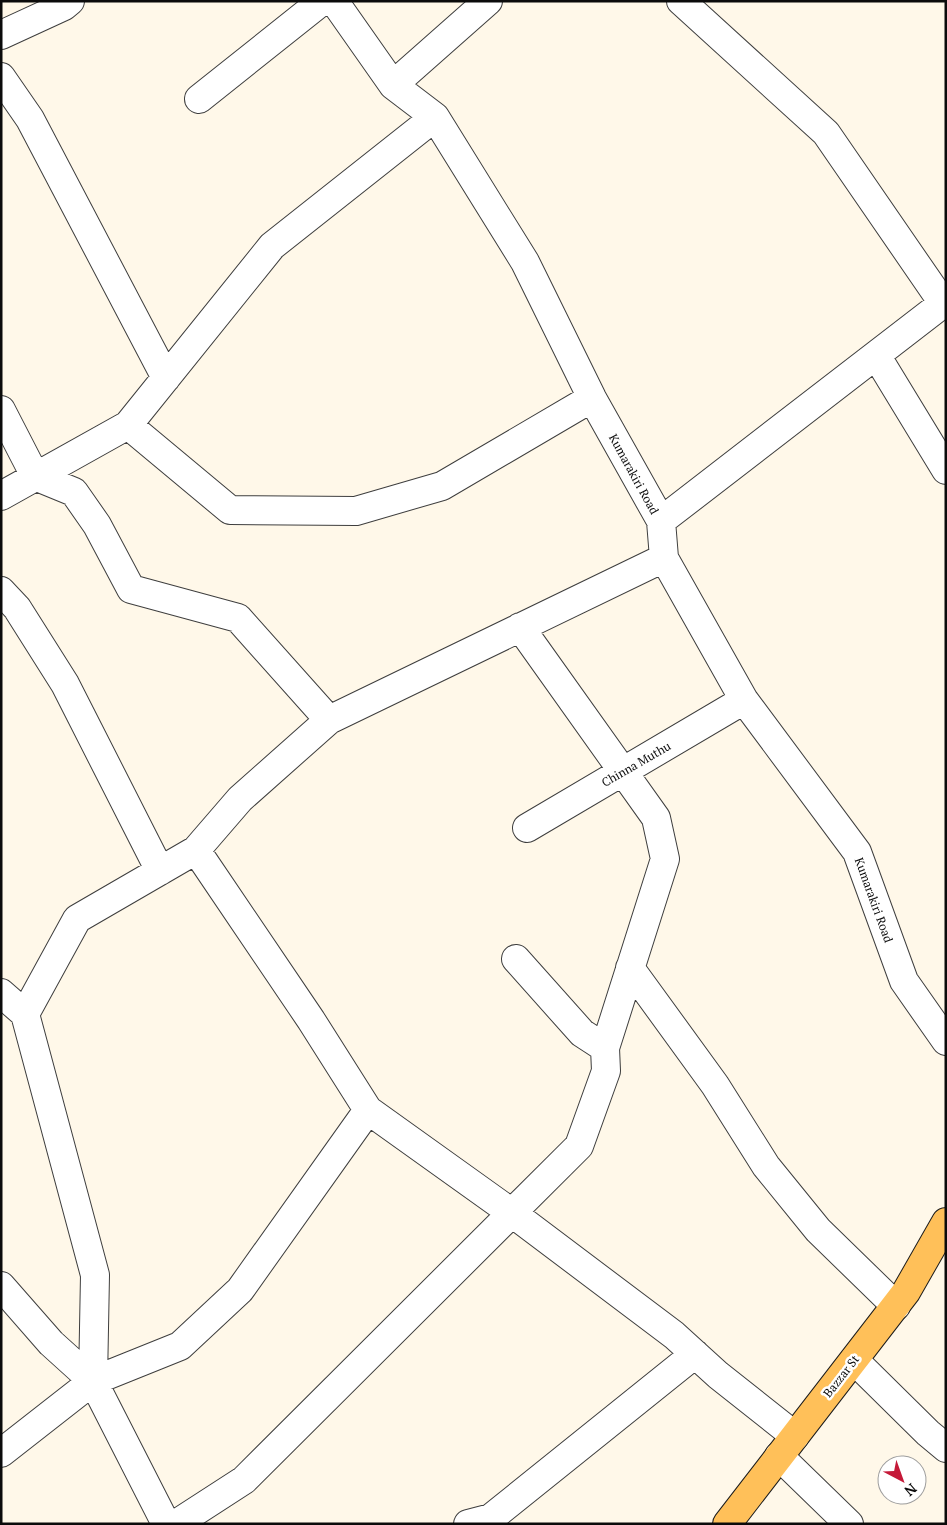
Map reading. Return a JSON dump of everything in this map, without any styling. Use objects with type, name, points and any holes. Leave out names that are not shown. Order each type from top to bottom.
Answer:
[{"type":"main road","name":"Bazzar St","points":[[727,1524],[896,1306],[946,1222]]},
{"type":"street","points":[[1,35],[64,6],[70,1]]},
{"type":"street","points":[[199,99],[322,1]]},
{"type":"street","name":"Kumarakiri Road","points":[[334,1],[393,85],[435,117],[525,262],[592,398],[660,521],[664,558],[744,700],[857,852],[904,981],[946,1041]]},
{"type":"street","points":[[393,85],[488,1]]},
{"type":"street","points":[[660,521],[944,302],[826,133],[681,1]]},
{"type":"street","points":[[1,77],[30,119],[166,378]]},
{"type":"street","points":[[1,496],[128,425],[272,246],[435,117]]},
{"type":"street","points":[[876,355],[946,470]]},
{"type":"street","points":[[128,425],[230,510],[356,511],[442,486],[592,398]]},
{"type":"street","points":[[1,410],[35,476],[74,492],[97,525],[131,589],[238,618],[329,720]]},
{"type":"street","points":[[25,1014],[77,919],[196,850],[240,799],[329,720],[664,558]]},
{"type":"street","points":[[1,591],[17,608],[66,684],[160,871]]},
{"type":"street","points":[[176,1524],[244,1480],[579,1146],[606,1070],[605,1048],[665,859],[656,818],[520,627]]},
{"type":"street","name":"Chinna Muthu","points":[[527,828],[744,700]]},
{"type":"street","points":[[196,850],[312,1020],[368,1110],[512,1213],[674,1335],[718,1375],[787,1446],[850,1524]]},
{"type":"street","points":[[516,959],[582,1033],[605,1048]]},
{"type":"street","points":[[630,968],[715,1085],[766,1166],[818,1230],[896,1306]]},
{"type":"street","points":[[1,993],[25,1014],[95,1275],[93,1381]]},
{"type":"street","points":[[1,1453],[93,1381],[180,1346],[240,1290],[368,1110]]},
{"type":"street","points":[[1,1286],[51,1343],[93,1381],[166,1524]]},
{"type":"street","points":[[468,1524],[491,1518],[695,1354]]},
{"type":"street","points":[[854,1360],[928,1433],[946,1448]]}]
